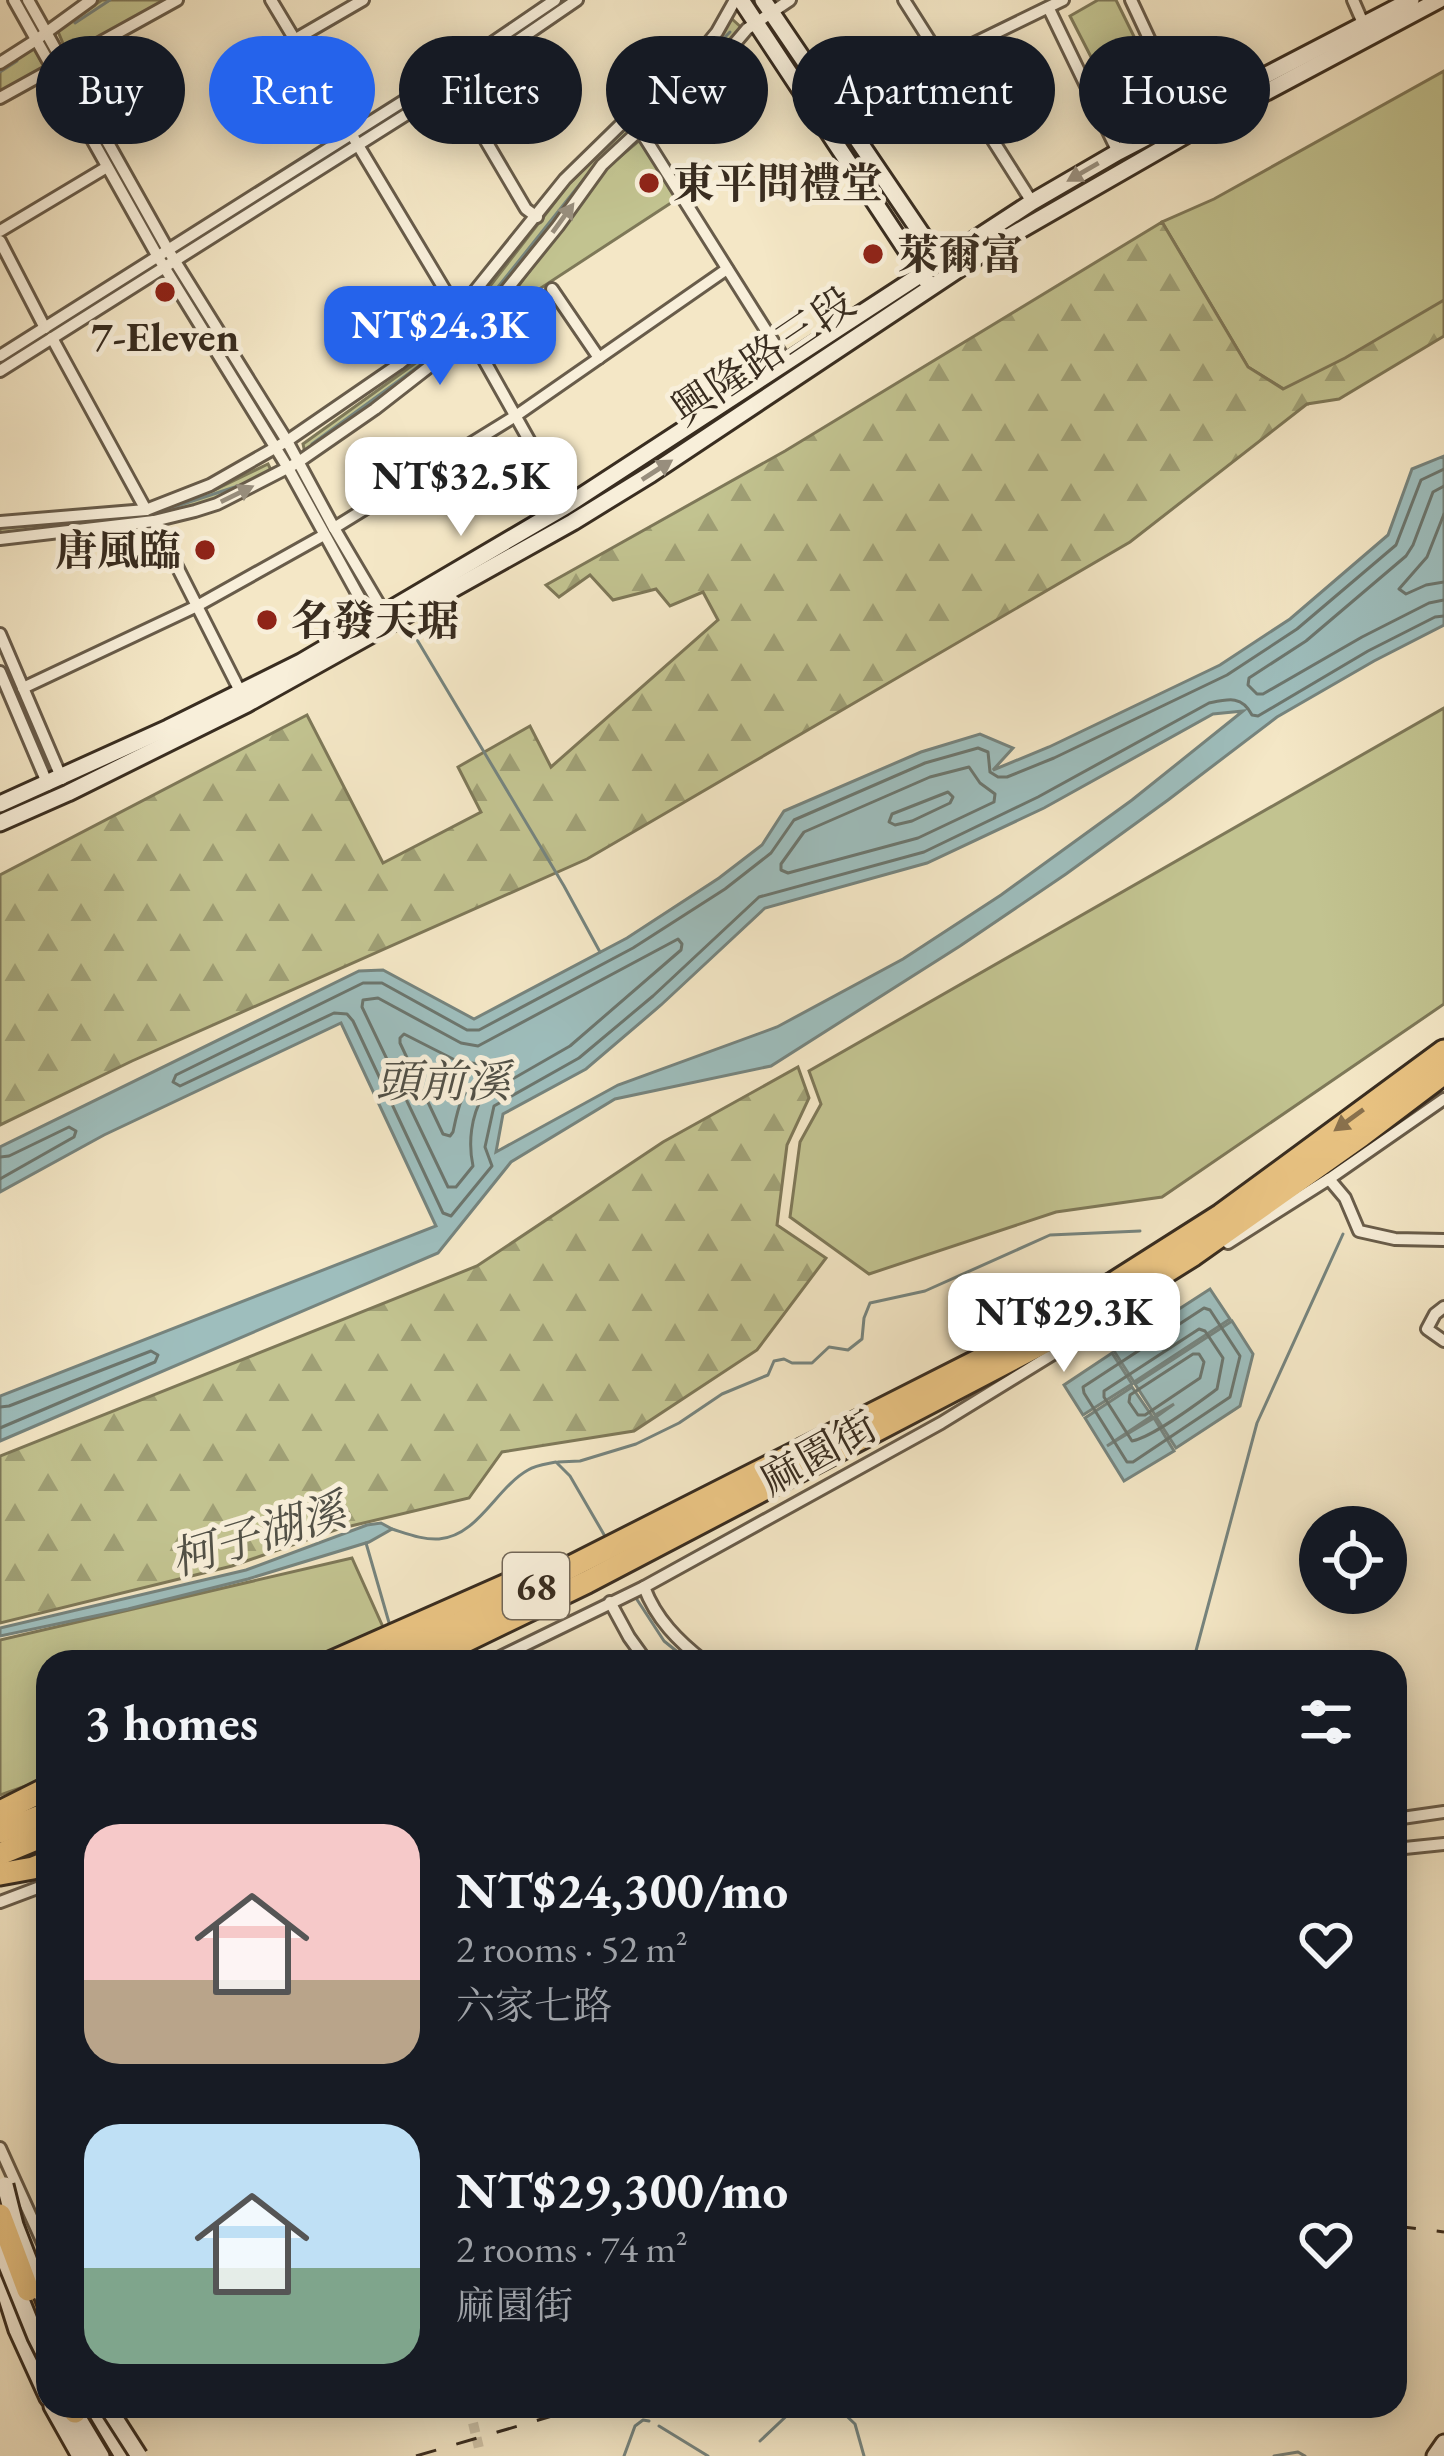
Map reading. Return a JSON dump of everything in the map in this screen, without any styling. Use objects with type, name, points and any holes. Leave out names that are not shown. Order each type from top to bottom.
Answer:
[{"type":"highway","name":"68","points":[[407,1650],[1001,1349],[1221,1215],[1444,1051]]},
{"type":"highway","name":"68","points":[[448,1650],[1102,1312],[1193,1255],[1444,1073]]},
{"type":"highway","points":[[359,1650],[688,1509]]},
{"type":"highway","points":[[0,1796],[36,1783]]},
{"type":"highway","points":[[0,1812],[36,1794]]},
{"type":"highway","points":[[0,1832],[36,1818]]},
{"type":"highway","points":[[0,1854],[36,1839]]},
{"type":"highway","points":[[0,1878],[36,1872]]},
{"type":"highway","points":[[0,2211],[36,2310]]},
{"type":"street","points":[[14,0],[40,36]]},
{"type":"street","points":[[28,0],[41,36]]},
{"type":"street","points":[[42,36],[91,0]]},
{"type":"street","points":[[112,36],[177,0]]},
{"type":"street","points":[[271,0],[292,36]]},
{"type":"street","points":[[301,36],[362,0]]},
{"type":"street","points":[[524,36],[577,0]]},
{"type":"street","points":[[0,522],[150,516],[236,473],[399,364],[458,312],[565,178],[688,66],[738,0],[764,11],[945,268]]},
{"type":"street","points":[[742,36],[764,11],[790,0]]},
{"type":"street","points":[[904,0],[927,36]]},
{"type":"street","points":[[991,36],[1064,0]]},
{"type":"street","points":[[1131,0],[1148,36]]},
{"type":"street","points":[[1354,0],[1375,21]]},
{"type":"street","points":[[1270,80],[1411,0]]},
{"type":"street","points":[[1375,21],[1439,0]]},
{"type":"street","points":[[375,117],[550,2]]},
{"type":"street","points":[[1048,9],[1118,152]]},
{"type":"street","points":[[764,11],[926,281],[1032,202],[1139,144]]},
{"type":"street","points":[[0,63],[36,40]]},
{"type":"street","points":[[0,98],[36,78]]},
{"type":"street","points":[[0,371],[49,333],[399,119]]},
{"type":"street","points":[[96,144],[281,444],[381,623]]},
{"type":"street","points":[[102,144],[167,259]]},
{"type":"street","points":[[167,259],[333,144]]},
{"type":"street","points":[[488,144],[526,209],[537,217]]},
{"type":"street","points":[[0,539],[217,504],[293,465],[470,335],[602,165],[625,144]]},
{"type":"street","points":[[649,144],[786,362]]},
{"type":"street","points":[[995,144],[1032,202]]},
{"type":"street","points":[[945,268],[998,243],[1159,144]]},
{"type":"street","points":[[357,146],[458,312]]},
{"type":"street","points":[[0,230],[107,167]]},
{"type":"street","points":[[0,241],[241,693]]},
{"type":"street","points":[[23,688],[197,606],[329,531],[517,415],[727,269]]},
{"type":"street","name":"興隆路三段","points":[[0,823],[247,704],[566,506],[786,362],[926,281]]},
{"type":"street","name":"興隆路三段","points":[[0,804],[241,693],[573,522],[651,474],[926,281]]},
{"type":"street","points":[[552,289],[599,358]]},
{"type":"street","points":[[0,356],[49,333]]},
{"type":"street","points":[[470,335],[566,506]]},
{"type":"street","points":[[0,634],[53,779]]},
{"type":"street","points":[[0,672],[4,696],[61,796]]},
{"type":"street","name":"麻園街","points":[[514,1650],[644,1587],[941,1424],[1114,1318],[1444,1099]]},
{"type":"street","points":[[1329,1178],[1345,1198],[1359,1231],[1380,1237],[1444,1240]]},
{"type":"street","points":[[1444,1307],[1427,1329],[1444,1341]]},
{"type":"street","points":[[644,1587],[672,1634],[691,1650]]},
{"type":"street","points":[[610,1602],[638,1650]]},
{"type":"street","points":[[1407,1817],[1444,1812]]},
{"type":"street","points":[[1407,1848],[1444,1844]]},
{"type":"street","points":[[0,1902],[36,1876]]},
{"type":"street","points":[[0,2148],[36,2228]]},
{"type":"street","points":[[2,2179],[36,2258]]},
{"type":"street","points":[[2,2179],[36,2279]]},
{"type":"street","points":[[0,2211],[25,2205]]},
{"type":"street","points":[[36,2233],[0,2249],[36,2333]]},
{"type":"street","points":[[3,2279],[36,2353]]},
{"type":"street","points":[[3,2279],[17,2330],[36,2355]]},
{"type":"street","points":[[0,2302],[36,2353]]},
{"type":"street","points":[[75,2418],[77,2456]]},
{"type":"street","points":[[79,2418],[96,2456]]},
{"type":"street","points":[[88,2418],[133,2456]]},
{"type":"street","points":[[1435,2456],[1444,2443]]},
{"type":"green space","points":[[102,0],[176,0],[102,36],[60,36],[57,29]]},
{"type":"green space","points":[[1098,0],[1116,0],[1134,36],[1080,36],[1070,16]]},
{"type":"green space","points":[[732,19],[742,28],[735,36],[718,36]]},
{"type":"green space","points":[[33,46],[36,52],[36,73],[0,93],[0,66]]},
{"type":"green space","points":[[1444,71],[1444,323],[1308,404],[1248,367],[1162,222],[1214,199]]},
{"type":"green space","points":[[608,144],[621,144],[588,175],[473,326],[305,453],[303,444],[449,339],[569,184]]},
{"type":"green space","points":[[635,144],[644,144],[680,197],[495,318],[603,171]]},
{"type":"green space","points":[[1162,222],[1248,367],[1283,389],[1444,300],[1444,336],[1339,399],[1307,404],[1130,542],[587,859],[132,1061],[0,1125],[0,875],[307,715],[383,863],[481,812],[458,767],[530,726],[551,767],[718,620],[703,592],[670,606],[656,589],[613,600],[590,575],[559,597],[546,585],[785,451]]},
{"type":"green space","points":[[268,464],[272,472],[216,501],[153,519],[0,537],[0,527],[150,510],[214,490]]},
{"type":"green space","points":[[1444,708],[1444,1004],[1162,1197],[1056,1212],[869,1274],[790,1217],[800,1142],[821,1104],[809,1071]]},
{"type":"green space","points":[[798,1067],[809,1098],[787,1145],[777,1225],[826,1258],[757,1350],[634,1431],[502,1452],[469,1498],[338,1529],[232,1566],[0,1623],[0,1456],[477,1266],[663,1142]]},
{"type":"green space","points":[[352,1558],[383,1627],[336,1650],[36,1650],[36,1782],[0,1795],[0,1640]]},
{"type":"water","name":"頭前溪","points":[[1444,456],[1444,625],[1277,717],[1066,874],[771,1066],[615,1099],[511,1162],[438,1253],[0,1441],[0,1396],[436,1226],[341,1023],[104,1135],[0,1192],[0,1147],[359,971],[383,970],[474,1019],[627,938],[719,878],[762,845],[784,811],[921,752],[980,734],[1013,748],[993,770],[1220,665],[1290,619],[1388,535],[1412,469]],"holes":[[[1243,711],[1132,800],[903,959],[777,1027],[618,1085],[496,1152],[503,1114],[586,1069],[765,908],[927,863],[1044,808],[1213,714]]]},
{"type":"water","points":[[1210,1289],[1230,1319],[1134,1382],[1114,1351]]},
{"type":"water","points":[[1232,1321],[1253,1354],[1240,1406],[1176,1448],[1156,1417],[1174,1404],[1155,1415],[1135,1384]]},
{"type":"water","points":[[1112,1353],[1132,1384],[1083,1415],[1064,1385]]},
{"type":"water","points":[[1132,1387],[1152,1416],[1107,1446],[1154,1418],[1174,1451],[1124,1481],[1085,1418]]},
{"type":"water","points":[[381,1523],[392,1529],[369,1542],[248,1579],[0,1636],[0,1628],[246,1570]]},
{"type":"waterway","points":[[75,23],[110,0]]},
{"type":"waterway","points":[[726,36],[730,32]]},
{"type":"waterway","points":[[0,72],[17,61]]},
{"type":"waterway","points":[[312,444],[467,326],[596,164]]},
{"type":"waterway","points":[[15,532],[150,515],[241,485]]},
{"type":"waterway","points":[[416,638],[600,952]]},
{"type":"waterway","points":[[558,1462],[580,1461],[636,1444],[722,1394],[768,1375],[774,1361],[812,1363],[829,1347],[848,1350],[862,1339],[870,1303],[925,1291],[1050,1235],[1140,1231]]},
{"type":"waterway","points":[[1196,1650],[1257,1423],[1343,1234]]},
{"type":"waterway","name":"柯子湖溪","points":[[392,1529],[427,1539],[453,1536],[476,1521],[517,1478],[534,1467],[556,1462],[570,1476],[606,1538]]},
{"type":"waterway","points":[[366,1543],[390,1626]]},
{"type":"waterway","name":"柯子湖溪","points":[[634,1595],[675,1650]]},
{"type":"waterway","name":"柯子湖溪","points":[[1407,1823],[1424,1820]]},
{"type":"waterway","points":[[760,2441],[784,2418]]},
{"type":"waterway","points":[[849,2418],[855,2424],[864,2456]]},
{"type":"waterway","points":[[624,2456],[635,2426],[649,2421]]},
{"type":"waterway","points":[[659,2426],[708,2456]]},
{"type":"waterway","points":[[1274,2456],[1298,2452],[1305,2456]]},
{"type":"tunnel","points":[[473,2423],[479,2448]]},
{"type":"railway","points":[[1407,2227],[1444,2232]]},
{"type":"railway","points":[[416,2456],[545,2418]]},
{"type":"place","name":"東平問禮堂","points":[[649,183]]},
{"type":"place","name":"萊爾富","points":[[873,254]]},
{"type":"place","name":"7-Eleven","points":[[165,292]]},
{"type":"place","name":"唐風臨","points":[[205,550]]},
{"type":"place","name":"名發天琚","points":[[267,620]]}]
